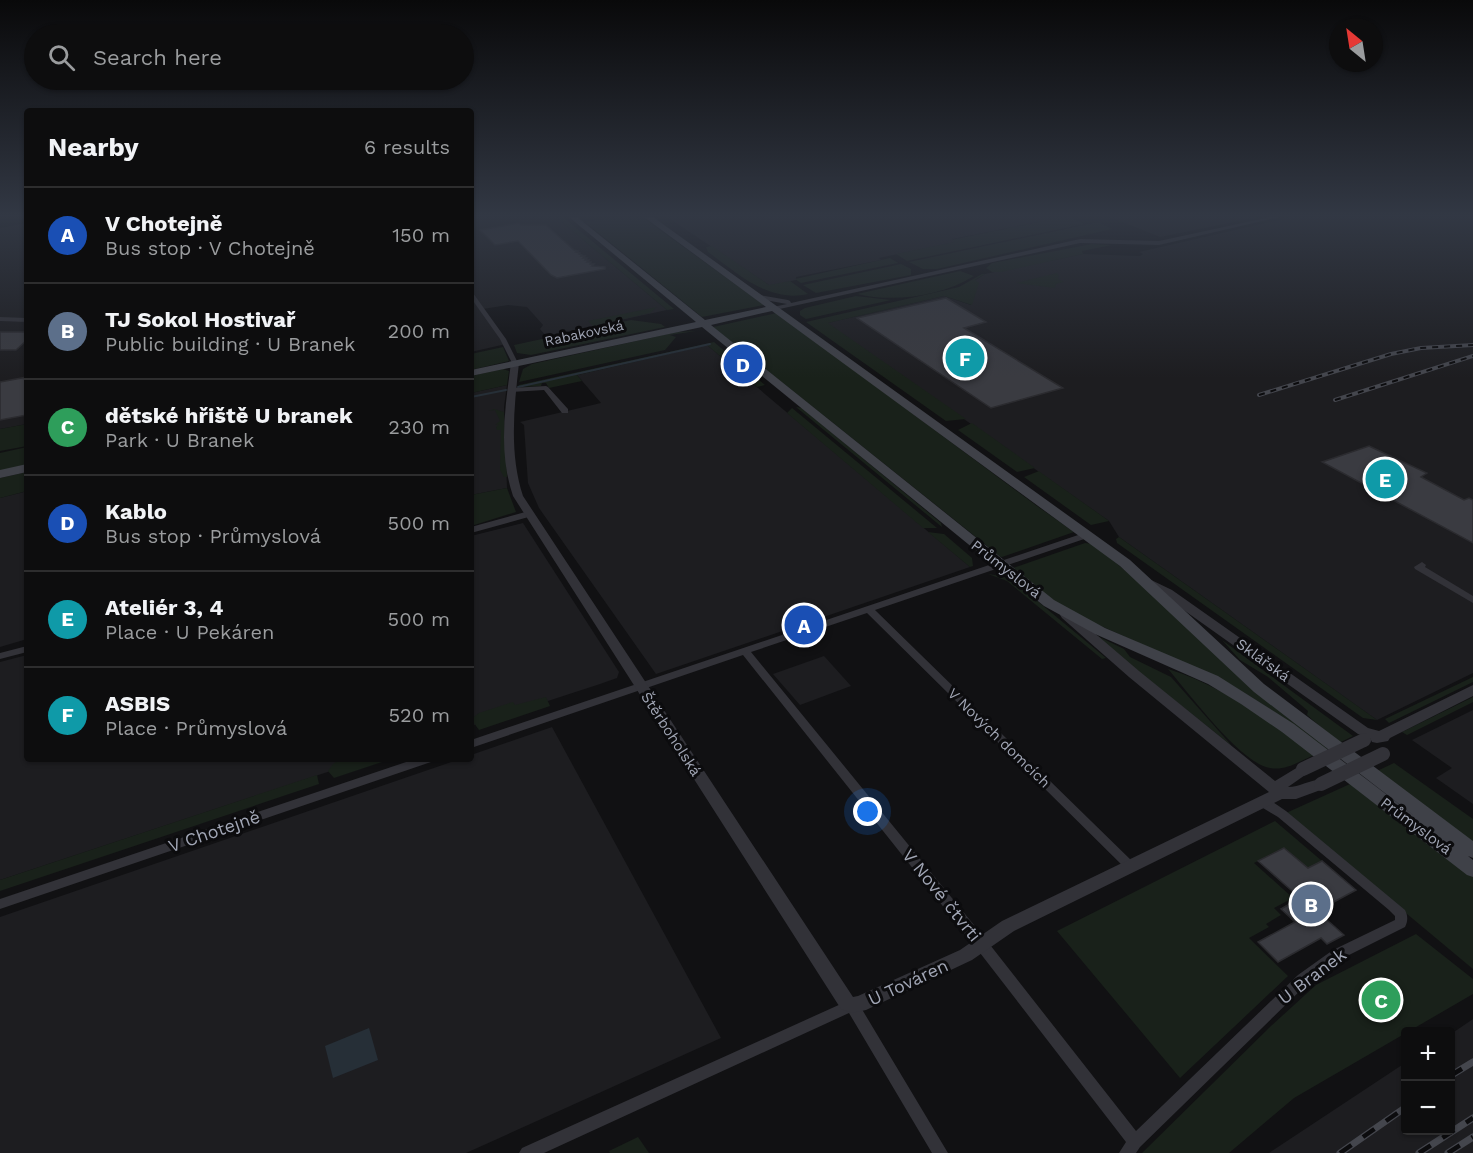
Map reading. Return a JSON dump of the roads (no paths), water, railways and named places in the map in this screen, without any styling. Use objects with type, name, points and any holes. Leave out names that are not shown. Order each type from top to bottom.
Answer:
[{"type":"main road","name":"Průmyslová","points":[[639,271],[999,565],[1060,610],[1100,631],[1212,680],[1246,700],[1288,728],[1473,870]]},
{"type":"main road","name":"Průmyslová","points":[[723,271],[1087,535],[1145,581],[1259,688],[1473,851]]},
{"type":"main road","points":[[671,330],[687,320],[685,308]]},
{"type":"main road","name":"Rabakovská","points":[[474,372],[775,308]]},
{"type":"main road","points":[[671,330],[694,329],[718,335]]},
{"type":"main road","points":[[0,474],[24,469]]},
{"type":"street","points":[[775,308],[945,271]]},
{"type":"street","points":[[759,297],[800,303]]},
{"type":"street","points":[[474,298],[503,339],[515,363]]},
{"type":"street","points":[[795,323],[791,310],[800,303]]},
{"type":"street","points":[[0,318],[24,320]]},
{"type":"street","name":"Štěrboholská","points":[[515,363],[508,417],[516,491],[640,687],[844,1000],[852,1005],[940,1153]]},
{"type":"street","points":[[511,390],[546,388],[565,411]]},
{"type":"street","points":[[474,529],[529,514]]},
{"type":"street","points":[[474,743],[1087,535]]},
{"type":"street","points":[[1422,565],[1418,567],[1473,600]]},
{"type":"street","name":"Sklářská","points":[[1145,581],[1168,593],[1363,731],[1383,736]]},
{"type":"street","name":"V Nových domcích","points":[[868,609],[1130,866]]},
{"type":"street","points":[[1060,610],[1134,674],[1280,793]]},
{"type":"street","points":[[0,657],[24,650]]},
{"type":"street","name":"V Nové čtvrti","points":[[745,651],[982,945],[1131,1147]]},
{"type":"street","name":"U Továren","points":[[1280,793],[1281,784],[1303,770],[1364,740],[1383,736],[1394,728],[1473,690]]},
{"type":"street","name":"U Továren","points":[[527,1153],[956,960],[1008,926],[1280,793],[1296,793],[1321,784],[1383,754],[1383,736]]},
{"type":"street","name":"V Chotejně","points":[[0,904],[418,762]]},
{"type":"street","name":"U Branek","points":[[1131,1147],[1296,985],[1338,954],[1397,926],[1403,919],[1398,910],[1351,870],[1282,814],[1262,802]]},
{"type":"waterway","points":[[518,387],[710,344]]},
{"type":"waterway","points":[[474,396],[506,390]]},
{"type":"railway","points":[[1259,395],[1391,354],[1421,348],[1473,345]]},
{"type":"railway","points":[[1335,400],[1473,356]]},
{"type":"railway","points":[[1455,1073],[1473,1062]]},
{"type":"railway","points":[[1340,1153],[1401,1110]]},
{"type":"railway","points":[[1419,1153],[1473,1118]]},
{"type":"railway","points":[[1448,1153],[1473,1137]]},
{"type":"place","name":"ASBIS","points":[[965,358]]},
{"type":"place","name":"Kablo","points":[[743,364]]},
{"type":"place","name":"Ateliér 3, 4","points":[[1385,479]]},
{"type":"place","name":"V Chotejně","points":[[804,625]]},
{"type":"place","name":"TJ Sokol Hostivař","points":[[1311,904]]},
{"type":"place","name":"dětské hřiště U branek","points":[[1381,1000]]}]
